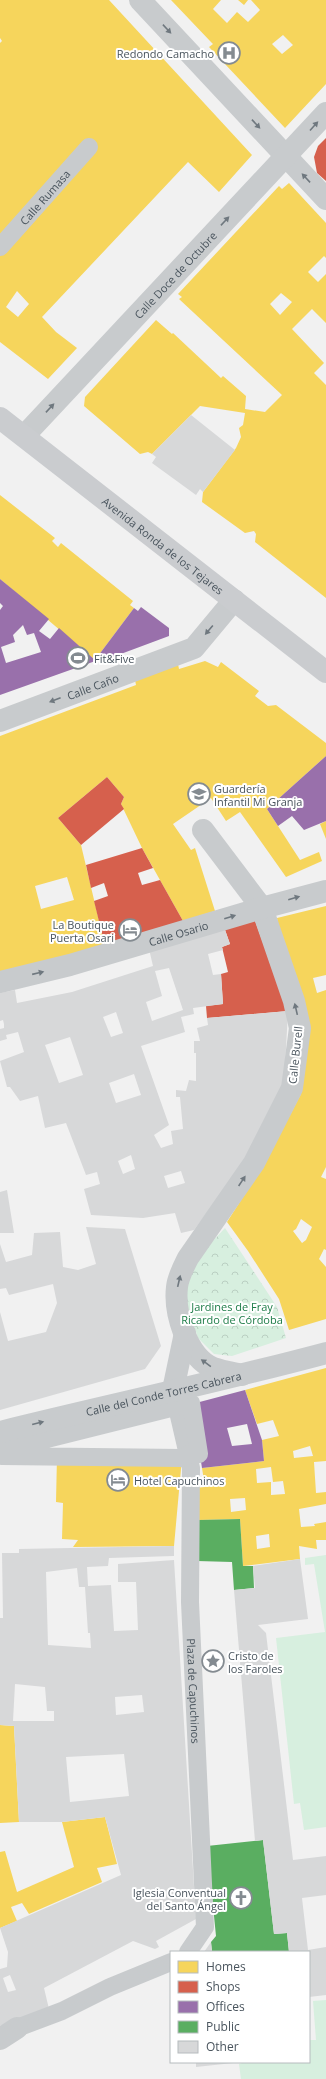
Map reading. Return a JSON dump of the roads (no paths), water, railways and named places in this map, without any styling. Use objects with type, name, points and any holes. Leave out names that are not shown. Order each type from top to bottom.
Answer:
[{"type":"main road","name":"Avenida Ronda de los Tejares","points":[[0,418],[326,672]]},
{"type":"street","points":[[140,0],[326,199]]},
{"type":"street","name":"Calle Doce de Octubre","points":[[24,436],[326,113]]},
{"type":"street","name":"Calle Rumasa","points":[[0,247],[89,147]]},
{"type":"street","name":"Calle Caño","points":[[0,721],[194,648],[234,600]]},
{"type":"street","points":[[203,830],[262,908]]},
{"type":"street","name":"Calle Osario","points":[[0,982],[70,965],[262,908],[326,891]]},
{"type":"street","name":"Calle Burell","points":[[242,1375],[212,1368],[192,1350],[185,1333],[177,1303],[177,1286],[181,1272],[188,1258],[254,1163],[292,1088],[300,1028],[294,1001],[262,908]]},
{"type":"street","points":[[175,1398],[185,1333]]},
{"type":"street","name":"Calle del Conde Torres Cabrera","points":[[0,1432],[175,1398],[242,1375],[326,1353]]},
{"type":"street","points":[[175,1398],[191,1403],[200,1454],[189,1454],[182,1458],[2,1456],[3,1450],[175,1398]]},
{"type":"street","name":"Plaza de Capuchinos","points":[[189,1454],[191,1468],[190,1602],[205,1927],[189,1951]]},
{"type":"street","points":[[8,2033],[62,2011],[110,1987],[170,1962]]},
{"type":"place","name":"Redondo Camacho","points":[[229,53]]},
{"type":"place","name":"Fit&Five","points":[[78,658]]},
{"type":"place","name":"Guardería Infantil Mi Granja","points":[[199,794]]},
{"type":"place","name":"La Boutique Puerta Osari","points":[[130,930]]},
{"type":"place","name":"Hotel Capuchinos","points":[[118,1480]]},
{"type":"place","name":"Cristo de los Faroles","points":[[213,1661]]},
{"type":"place","name":"Iglesia Conventual del Santo Ángel","points":[[241,1898]]},
{"type":"park label","name":"Jardines de Fray Ricardo de Córdoba","points":[[232,1312]]}]
